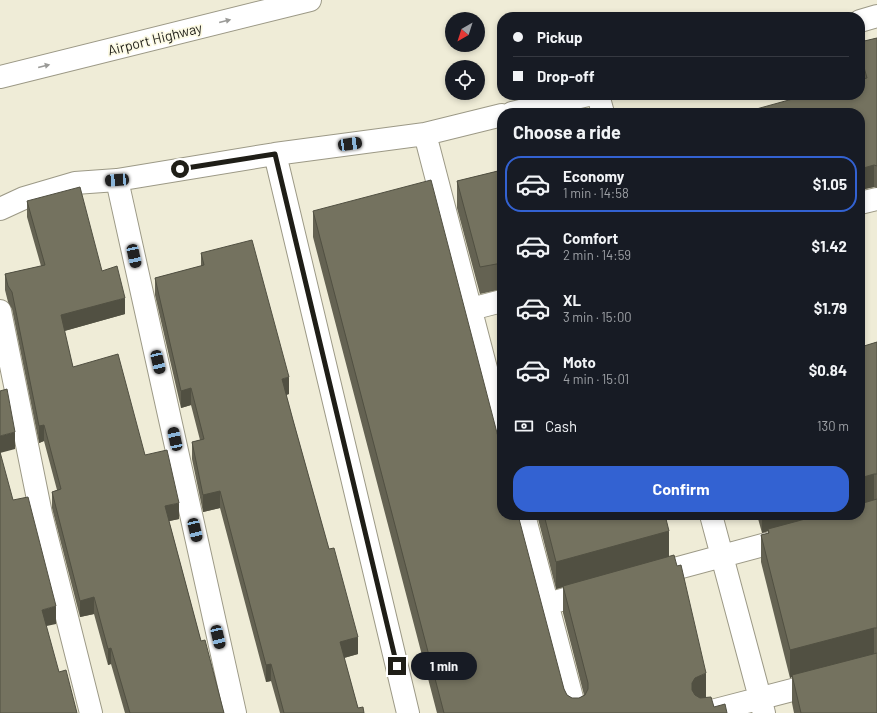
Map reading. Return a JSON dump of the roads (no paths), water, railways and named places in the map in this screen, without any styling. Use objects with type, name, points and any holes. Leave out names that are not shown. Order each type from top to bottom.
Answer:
[{"type":"main road","name":"Airport Highway","points":[[2,77],[310,0]]},
{"type":"main road","points":[[865,20],[877,16]]},
{"type":"main road","points":[[533,108],[567,100]]},
{"type":"main road","points":[[0,209],[24,198],[75,182],[117,180],[275,154],[425,134],[497,116]]},
{"type":"main road","points":[[425,134],[497,410]]},
{"type":"main road","points":[[275,154],[408,713]]},
{"type":"main road","points":[[117,180],[235,713]]},
{"type":"main road","points":[[865,202],[877,199]]},
{"type":"main road","points":[[471,309],[497,302]]},
{"type":"main road","points":[[0,311],[41,514],[91,713]]},
{"type":"main road","points":[[525,520],[576,713]]},
{"type":"main road","points":[[712,520],[762,706]]},
{"type":"main road","points":[[631,581],[811,532]]},
{"type":"main road","points":[[547,604],[608,587]]},
{"type":"main road","points":[[704,713],[762,706],[877,668]]}]
